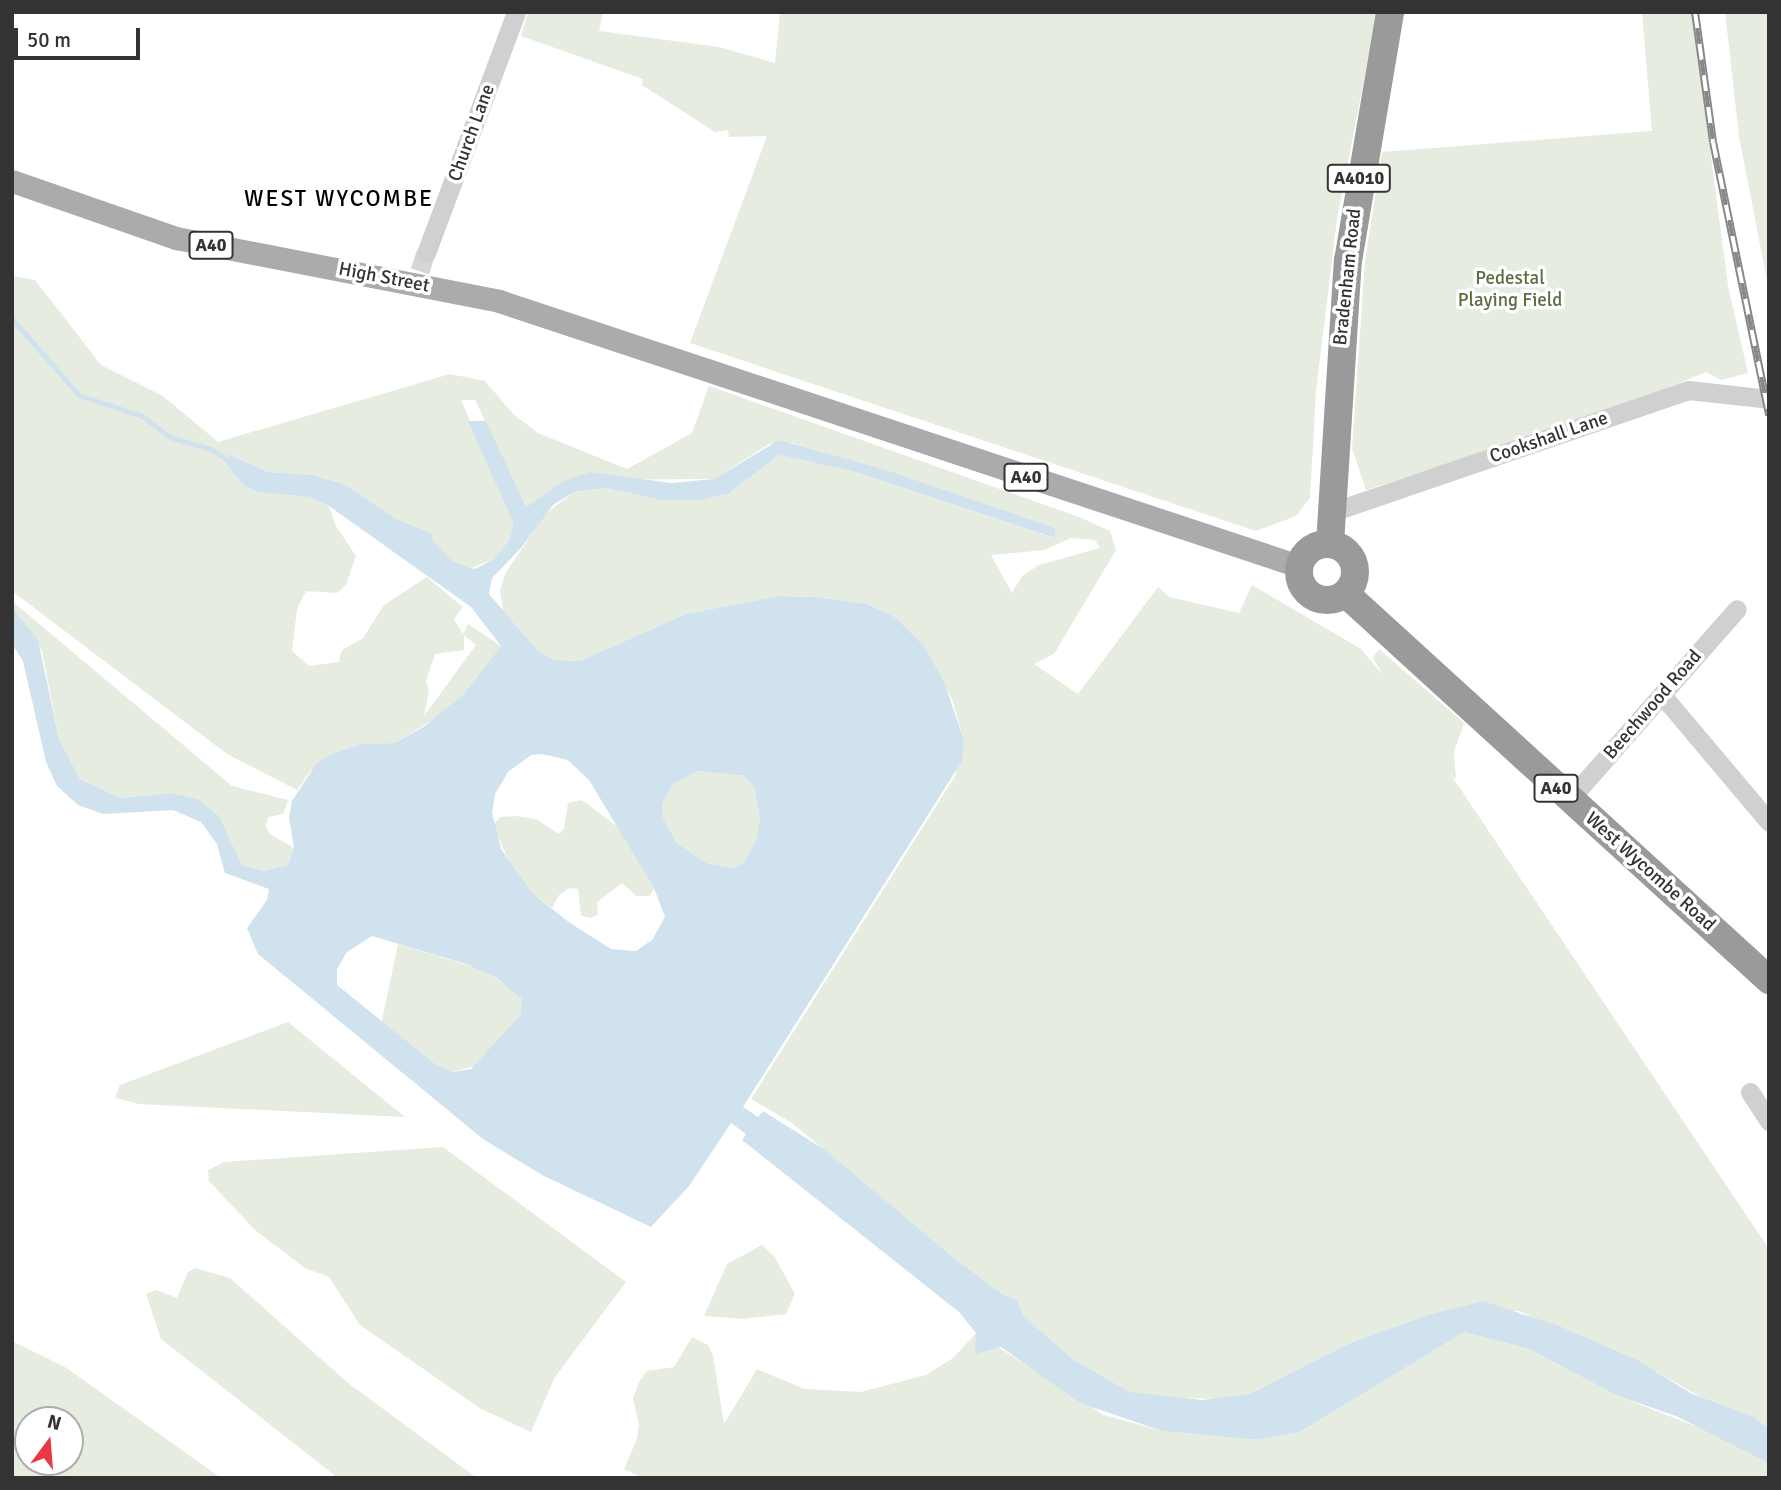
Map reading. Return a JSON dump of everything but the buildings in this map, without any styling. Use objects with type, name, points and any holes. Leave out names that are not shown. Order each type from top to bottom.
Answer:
[{"type":"highway","name":"Bradenham Road","points":[[1330,544],[1348,261],[1390,12]]},
{"type":"highway","points":[[1330,544],[1353,559],[1354,580],[1346,594],[1326,601],[1316,599],[1300,583],[1299,566],[1311,548],[1330,544]]},
{"type":"highway","name":"West Wycombe Road","points":[[1346,594],[1769,980]]},
{"type":"main road","name":"High Street","points":[[12,181],[176,238],[421,269],[499,301],[754,382],[1175,529],[1299,566]]},
{"type":"street","name":"Church Lane","points":[[421,269],[516,12]]},
{"type":"street","name":"Cookshall Lane","points":[[1332,512],[1688,390],[1769,400]]},
{"type":"street","name":"Beechwood Road","points":[[1569,800],[1737,609]]},
{"type":"street","points":[[1662,695],[1769,822]]},
{"type":"street","points":[[1750,1092],[1769,1121]]},
{"type":"green space","points":[[528,12],[603,12],[599,31],[719,47],[775,63],[780,12],[1377,12],[1337,219],[1316,392],[1310,498],[1296,516],[1256,531],[690,343],[767,136],[729,137],[728,130],[715,132],[642,85],[643,79],[521,36]]},
{"type":"green space","name":"Pedestal Playing Field","points":[[1642,12],[1692,12],[1728,286],[1748,373],[1721,380],[1706,372],[1600,416],[1366,490],[1352,448],[1365,261],[1382,152],[1652,131]]},
{"type":"green space","points":[[1725,12],[1767,12],[1769,291],[1739,136]]},
{"type":"green space","points":[[12,276],[35,280],[101,365],[163,396],[218,442],[450,374],[485,381],[513,414],[538,433],[627,469],[692,433],[709,386],[1079,517],[1110,531],[1116,550],[1054,654],[1034,664],[1078,694],[1158,587],[1169,597],[1239,613],[1252,585],[1361,649],[1383,675],[1373,658],[1379,649],[1464,723],[1454,752],[1456,780],[1449,772],[1769,1249],[1769,1429],[1754,1417],[1713,1404],[1655,1371],[1519,1311],[1450,1310],[1428,1315],[1350,1343],[1250,1394],[1231,1399],[1170,1398],[1130,1392],[1074,1360],[1023,1316],[1017,1299],[1005,1296],[954,1258],[792,1123],[751,1099],[955,776],[964,740],[952,699],[924,646],[895,617],[867,604],[816,597],[778,596],[686,614],[580,661],[556,660],[539,652],[503,610],[500,590],[505,574],[545,514],[574,492],[606,488],[661,500],[700,500],[728,494],[779,455],[852,471],[1054,538],[1055,528],[792,443],[769,444],[714,479],[565,480],[526,507],[475,400],[461,400],[513,522],[510,539],[494,559],[468,569],[453,562],[433,541],[432,533],[398,520],[344,484],[312,475],[268,472],[230,454],[228,465],[243,485],[257,492],[310,497],[329,506],[336,526],[356,556],[346,585],[337,593],[306,591],[297,609],[292,651],[309,666],[339,662],[342,650],[363,638],[384,605],[427,577],[463,607],[454,619],[463,634],[468,624],[501,646],[463,695],[436,718],[395,743],[362,744],[331,754],[311,770],[297,790],[227,754],[12,591]],"holes":[[[1071,538],[1095,540],[1100,548],[1039,565],[1022,576],[1012,593],[991,555],[1044,550]],[[464,635],[476,645],[424,716],[429,691],[426,681],[435,654],[464,650]]]},
{"type":"green space","points":[[12,601],[232,786],[288,800],[283,814],[268,817],[266,826],[270,834],[294,848],[288,865],[264,871],[242,865],[219,816],[198,799],[171,793],[120,798],[80,779],[59,739],[42,651],[20,616],[12,623]]},
{"type":"green space","points":[[698,771],[745,776],[754,787],[760,819],[756,840],[744,863],[734,868],[706,863],[676,842],[663,818],[662,804],[673,784]]},
{"type":"green space","points":[[582,800],[619,828],[654,888],[650,896],[636,896],[622,883],[597,902],[598,915],[591,918],[581,916],[578,889],[569,888],[559,895],[552,908],[532,893],[513,870],[493,826],[500,817],[515,816],[536,819],[559,834],[564,829],[568,803]]},
{"type":"green space","points":[[398,944],[477,968],[510,986],[522,999],[520,1016],[478,1065],[453,1072],[435,1064],[381,1025]]},
{"type":"green space","points":[[288,1022],[405,1117],[139,1104],[115,1098],[120,1085]]},
{"type":"green space","points":[[443,1147],[626,1282],[555,1377],[531,1432],[481,1409],[360,1325],[329,1277],[305,1268],[255,1230],[209,1181],[208,1170],[224,1162]]},
{"type":"green space","points":[[762,1245],[774,1256],[795,1294],[786,1314],[743,1319],[704,1316],[727,1264]]},
{"type":"green space","points":[[195,1268],[230,1278],[348,1383],[477,1478],[338,1478],[161,1339],[146,1294],[156,1290],[177,1298],[188,1272]]},
{"type":"green space","points":[[1464,1332],[1529,1349],[1618,1396],[1718,1435],[1769,1463],[1769,1478],[643,1478],[624,1469],[637,1439],[639,1425],[633,1398],[639,1382],[647,1371],[674,1367],[692,1337],[708,1345],[713,1355],[724,1424],[757,1369],[804,1389],[861,1392],[926,1375],[953,1358],[976,1333],[1104,1415],[1162,1431],[1258,1440],[1300,1432]]},
{"type":"green space","points":[[12,1341],[65,1367],[221,1478],[12,1478]]},
{"type":"water","points":[[468,421],[486,421],[526,507],[565,480],[590,472],[671,483],[714,479],[779,440],[889,471],[1055,528],[1055,538],[852,471],[779,455],[728,494],[700,500],[661,500],[606,488],[574,492],[553,505],[521,548],[492,578],[489,594],[539,652],[556,660],[580,661],[686,614],[778,596],[816,597],[867,604],[895,617],[924,646],[944,682],[964,740],[962,761],[743,1107],[758,1117],[763,1111],[825,1150],[954,1258],[1005,1296],[1017,1299],[1023,1316],[1074,1360],[1130,1392],[1202,1400],[1250,1394],[1350,1343],[1428,1315],[1483,1301],[1559,1326],[1637,1360],[1692,1394],[1754,1417],[1769,1429],[1769,1463],[1676,1416],[1618,1396],[1529,1349],[1464,1332],[1300,1432],[1258,1440],[1162,1431],[1080,1403],[1001,1347],[975,1354],[976,1333],[959,1312],[742,1140],[746,1134],[731,1123],[689,1186],[651,1227],[542,1175],[483,1139],[258,954],[247,928],[267,900],[269,889],[225,873],[217,844],[201,822],[173,810],[103,814],[78,805],[57,786],[46,762],[23,661],[12,644],[12,607],[38,640],[59,739],[80,779],[120,798],[171,793],[198,799],[219,816],[242,865],[264,871],[288,865],[294,848],[289,817],[292,801],[316,764],[331,754],[362,744],[395,743],[425,726],[463,695],[501,646],[471,607],[329,506],[310,497],[257,492],[243,485],[227,465],[229,454],[268,472],[312,475],[344,484],[398,520],[432,533],[433,541],[453,562],[475,569],[494,559],[510,539],[513,522]],"holes":[[[542,754],[568,760],[589,780],[654,888],[665,917],[652,940],[636,951],[611,949],[570,923],[532,893],[501,849],[492,813],[495,794],[508,772],[531,755]],[[698,771],[745,776],[754,787],[760,819],[756,840],[744,863],[734,868],[706,863],[676,842],[663,818],[662,804],[673,784]],[[372,936],[466,964],[497,978],[522,999],[520,1016],[471,1069],[453,1072],[435,1064],[337,985],[337,969],[347,952]]]},
{"type":"waterway","points":[[12,319],[79,395],[142,416],[170,437],[213,450],[233,464]]},
{"type":"tunnel","points":[[420,271],[426,253]]},
{"type":"railway","points":[[1695,12],[1713,142],[1769,415]]},
{"type":"district","name":"WEST WYCOMBE","points":[[339,199]]}]
